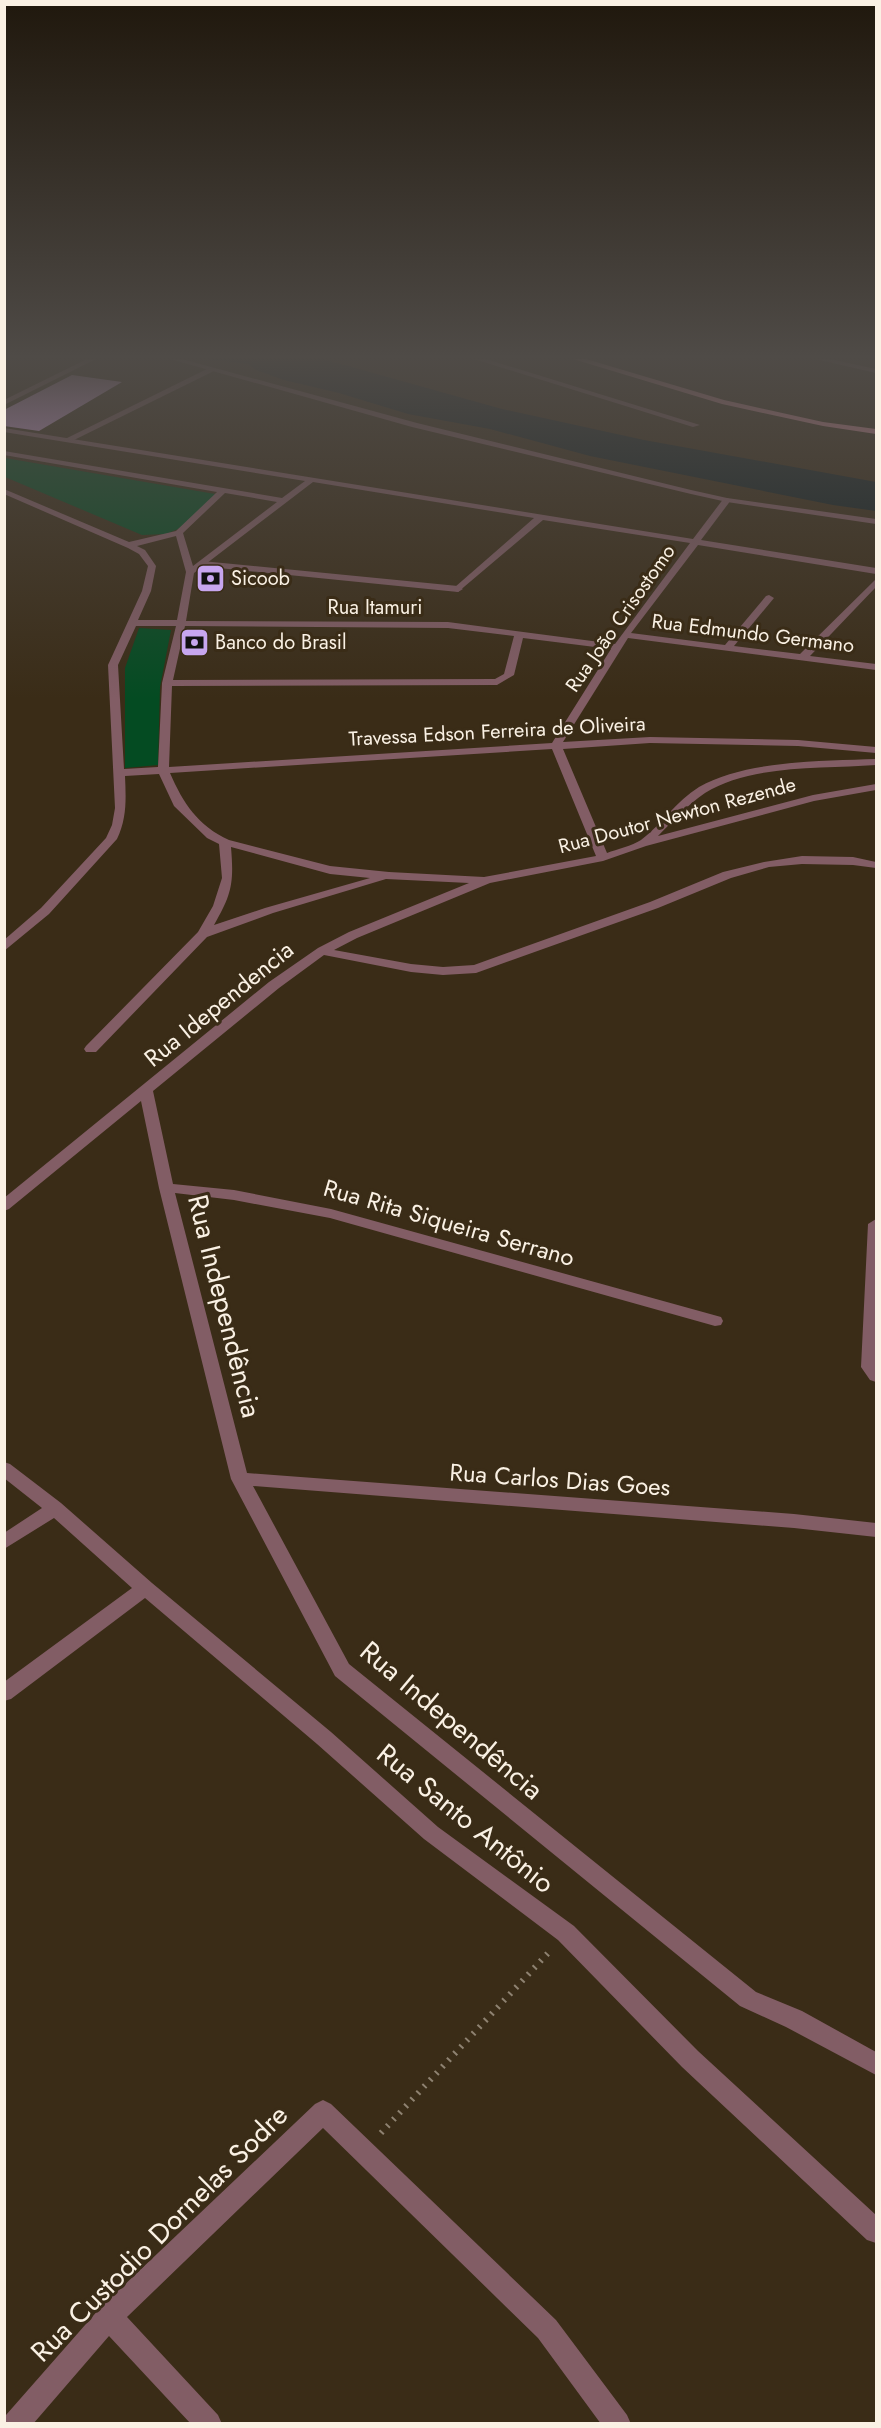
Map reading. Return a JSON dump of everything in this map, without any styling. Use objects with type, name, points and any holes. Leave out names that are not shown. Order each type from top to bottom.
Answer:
[{"type":"street","points":[[119,472],[286,501]]},
{"type":"street","points":[[263,472],[876,572]]},
{"type":"street","points":[[612,472],[727,500],[876,522]]},
{"type":"street","points":[[190,572],[286,501],[310,480]]},
{"type":"street","points":[[128,545],[179,533],[224,490]]},
{"type":"street","points":[[4,491],[142,552],[152,566],[151,581],[113,665],[120,773],[121,808],[118,825],[111,839],[45,911],[4,947]]},
{"type":"street","name":"Rua João Crisostomo","points":[[556,745],[625,635],[727,500]]},
{"type":"street","points":[[202,564],[458,589],[541,517]]},
{"type":"street","points":[[179,533],[190,572],[167,683],[163,770],[178,804],[197,825],[211,836],[225,842],[330,870],[389,876],[487,880]]},
{"type":"street","points":[[802,658],[876,582]]},
{"type":"street","points":[[727,648],[769,598]]},
{"type":"street","name":"Rua Itamuri","points":[[131,623],[448,625],[618,647]]},
{"type":"street","points":[[167,683],[483,683],[504,679],[509,675],[519,635]]},
{"type":"street","name":"Rua Edmundo Germano","points":[[625,635],[876,667]]},
{"type":"street","name":"Travessa Edson Ferreira de Oliveira","points":[[120,773],[650,740],[798,743],[876,750]]},
{"type":"street","points":[[556,745],[603,858]]},
{"type":"street","points":[[642,844],[703,789],[726,779],[754,772],[876,762]]},
{"type":"street","name":"Rua Doutor Newton Rezende","points":[[487,880],[603,858],[642,844],[813,798],[876,787]]},
{"type":"street","points":[[91,1049],[203,934],[219,906],[228,878],[225,842]]},
{"type":"street","points":[[322,951],[411,968],[443,971],[477,969],[654,905],[727,875],[768,864],[802,860],[853,861],[876,865]]},
{"type":"street","points":[[203,934],[304,898],[389,876]]},
{"type":"street","name":"Rua Idependencia","points":[[4,1206],[274,985],[322,951],[353,935],[487,880]]},
{"type":"street","name":"Rua Independência","points":[[146,1092],[166,1188],[240,1479],[342,1670],[748,1999],[794,2019],[876,2064]]},
{"type":"street","name":"Rua Rita Siqueira Serrano","points":[[166,1188],[234,1195],[332,1214],[715,1321]]},
{"type":"street","points":[[876,1224],[869,1367],[876,1376]]},
{"type":"street","name":"Rua Santo Antônio","points":[[4,1468],[55,1508],[324,1738],[431,1833],[566,1933],[690,2059],[876,2231]]},
{"type":"street","name":"Rua Carlos Dias Goes","points":[[240,1479],[794,1521],[876,1530]]},
{"type":"street","points":[[4,1542],[55,1508]]},
{"type":"street","points":[[4,1693],[146,1588]]},
{"type":"street","name":"Rua Custodio Dornelas Sodre","points":[[15,2424],[109,2317],[323,2112],[363,2152]]},
{"type":"street","points":[[363,2152],[547,2329],[618,2424]]},
{"type":"street","points":[[109,2317],[209,2424]]},
{"type":"path","points":[[363,2152],[566,1933]]},
{"type":"green space","points":[[5,472],[89,472],[221,495],[178,529],[166,534],[142,535],[5,477]]},
{"type":"green space","points":[[139,628],[171,630],[160,687],[158,765],[125,768],[125,668]]},
{"type":"shaded area","points":[[671,472],[822,472],[876,482],[876,511],[833,505]]},
{"type":"place","name":"Sicoob","points":[[210,578]]},
{"type":"place","name":"Banco do Brasil","points":[[194,642]]}]
